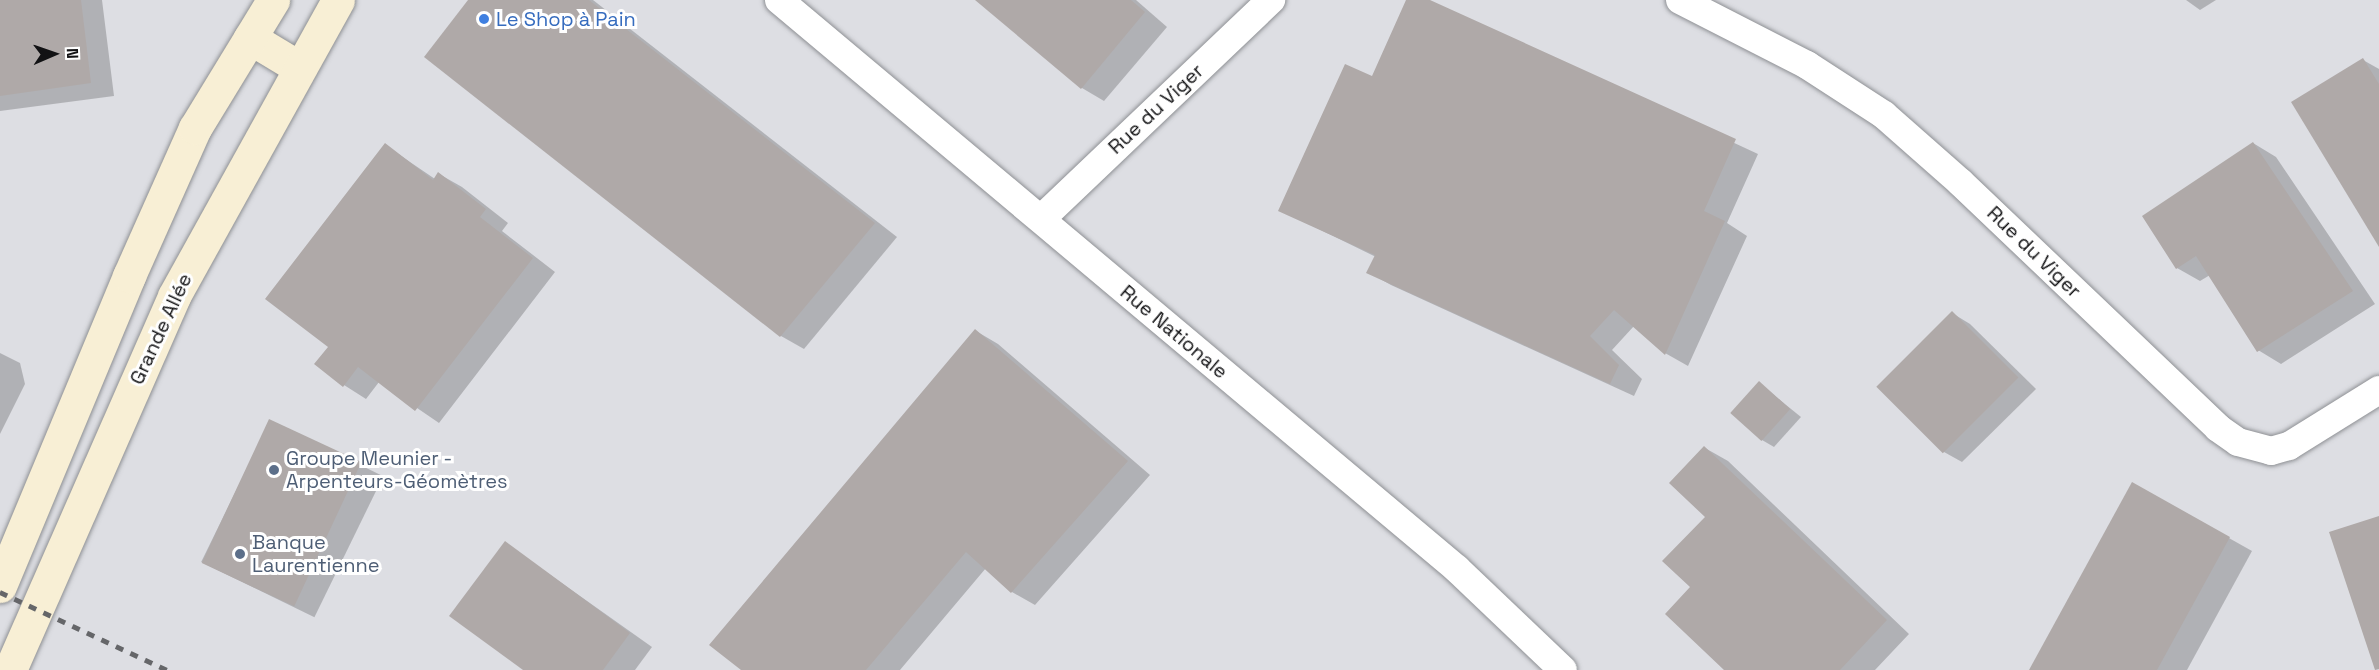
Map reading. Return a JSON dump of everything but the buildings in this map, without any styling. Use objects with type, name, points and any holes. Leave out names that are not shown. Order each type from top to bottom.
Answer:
[{"type":"street","points":[[0,586],[129,276],[195,128],[273,0]]},
{"type":"street","name":"Grande Allée","points":[[10,670],[174,296],[298,67],[338,0]]},
{"type":"street","name":"Rue Nationale","points":[[778,0],[1457,569],[1563,670]]},
{"type":"street","name":"Rue du Viger","points":[[1041,219],[1271,0]]},
{"type":"street","name":"Rue du Viger","points":[[1680,0],[1807,65],[1884,115],[1960,182],[2218,428],[2238,442],[2271,450],[2289,446],[2379,390]]},
{"type":"street","points":[[250,38],[298,67]]},
{"type":"street","points":[[129,276],[174,296]]},
{"type":"railway","points":[[0,592],[167,670]]},
{"type":"place","name":"Le Shop à Pain","points":[[484,19]]},
{"type":"place","name":"Groupe Meunier - Arpenteurs-Géomètres","points":[[274,470]]},
{"type":"place","name":"Banque Laurentienne","points":[[240,554]]}]
